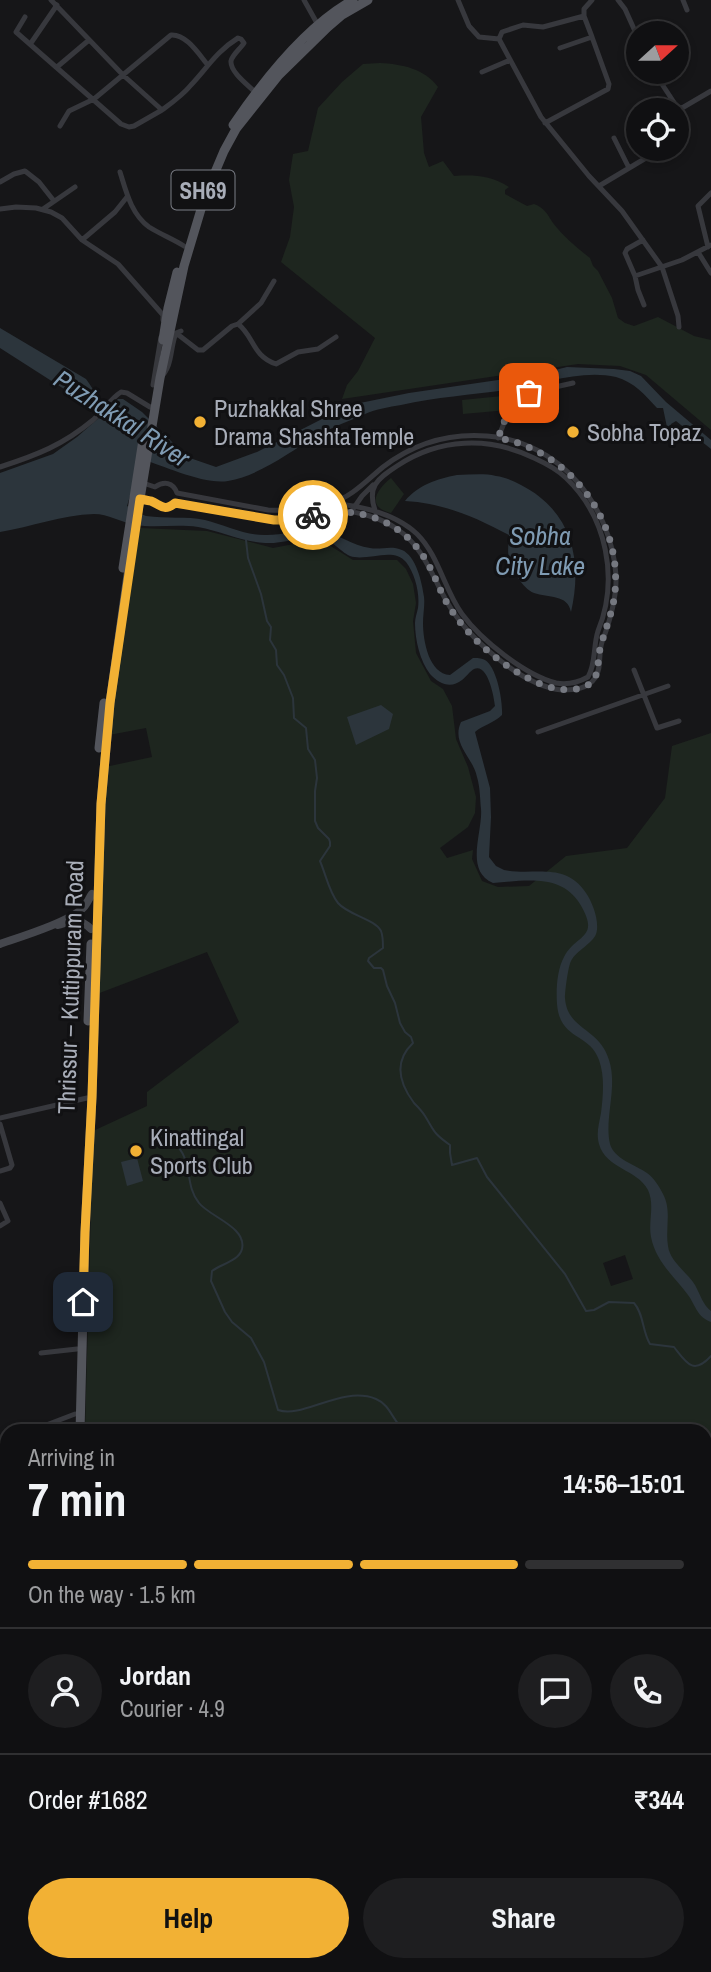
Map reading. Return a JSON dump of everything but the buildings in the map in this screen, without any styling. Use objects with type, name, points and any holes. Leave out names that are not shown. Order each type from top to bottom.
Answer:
[{"type":"main road","name":"SH69","points":[[157,382],[166,316],[184,246],[196,207],[221,146],[255,92],[320,28],[353,0]]},
{"type":"main road","points":[[137,502],[157,382],[187,256],[205,196],[224,151],[236,129],[266,90],[320,28],[368,0]]},
{"type":"main road","points":[[142,464],[152,420],[152,408]]},
{"type":"main road","name":"Thrissur – Kuttippuram Road","points":[[75,1424],[79,1228],[87,1098],[88,972],[102,749],[129,547],[143,483],[142,464]]},
{"type":"main road","name":"Thrissur – Kuttippuram Road","points":[[80,1424],[102,749]]},
{"type":"main road","points":[[44,928],[82,908],[92,894]]},
{"type":"main road","points":[[0,944],[44,928],[75,921],[84,922],[91,929]]},
{"type":"street","points":[[304,0],[320,28]]},
{"type":"street","points":[[458,0],[469,26],[479,37],[499,39]]},
{"type":"street","points":[[545,123],[608,89],[609,84],[584,16],[584,9],[593,0]]},
{"type":"street","points":[[618,0],[630,21]]},
{"type":"street","points":[[683,0],[687,10]]},
{"type":"street","points":[[31,44],[54,2],[123,75],[162,110]]},
{"type":"street","points":[[499,39],[502,32],[523,25],[543,27],[584,16]]},
{"type":"street","points":[[26,17],[16,32],[121,124],[129,127],[162,110],[187,90],[207,64],[238,38],[244,43],[231,59],[231,64],[255,92]]},
{"type":"street","points":[[60,127],[69,111],[94,99],[171,35],[182,37],[207,64]]},
{"type":"street","points":[[560,48],[592,37]]},
{"type":"street","points":[[499,39],[545,123],[622,211],[662,267],[679,327]]},
{"type":"street","points":[[57,67],[89,40]]},
{"type":"street","points":[[482,72],[510,60]]},
{"type":"street","points":[[662,84],[677,107],[682,108],[711,91]]},
{"type":"street","points":[[614,138],[629,167]]},
{"type":"street","points":[[599,186],[640,161]]},
{"type":"street","points":[[0,182],[25,171],[39,182],[54,201]]},
{"type":"street","points":[[120,172],[127,197],[140,218],[147,226],[184,246]]},
{"type":"street","points":[[42,209],[75,187]]},
{"type":"street","points":[[635,276],[710,246],[698,206],[711,193]]},
{"type":"street","points":[[82,240],[116,212],[127,197]]},
{"type":"street","points":[[0,209],[16,207],[51,212],[62,218],[82,240],[118,264],[163,315],[157,382]]},
{"type":"street","points":[[643,240],[625,253],[644,305]]},
{"type":"street","points":[[698,252],[711,273]]},
{"type":"street","points":[[157,382],[168,369],[173,341],[178,332],[198,350],[203,350],[261,303],[274,281]]},
{"type":"street","points":[[238,324],[259,353],[276,364],[298,352],[318,349],[336,337]]},
{"type":"street","points":[[498,438],[514,396],[573,383]]},
{"type":"street","points":[[0,467],[44,453],[67,440],[95,418],[121,392],[152,408]]},
{"type":"street","points":[[143,483],[155,487],[160,483],[167,483],[173,485],[177,493],[268,510],[282,510],[332,503],[355,491],[385,466],[429,442],[464,435],[524,444],[560,465],[586,491],[598,513],[612,550],[616,575],[612,609],[597,676],[587,685],[557,683],[530,671],[501,653],[485,640],[451,602],[437,564],[415,532],[389,516],[332,503]]},
{"type":"street","points":[[137,502],[153,502],[164,508],[175,503],[274,520],[289,520],[351,508],[385,522],[408,538],[427,562],[477,641],[504,663],[528,678],[559,690],[577,685],[588,677],[595,639],[604,617],[609,584],[608,559],[600,530],[580,495],[565,477],[548,464],[509,447],[474,442],[452,443],[409,458],[385,474],[351,508]]},
{"type":"street","points":[[373,485],[376,513]]},
{"type":"street","points":[[351,508],[355,491]]},
{"type":"street","points":[[595,639],[603,641]]},
{"type":"street","points":[[634,670],[657,728],[679,720]]},
{"type":"street","points":[[528,678],[530,671]]},
{"type":"street","points":[[538,732],[668,686]]},
{"type":"street","points":[[0,1118],[87,1098]]},
{"type":"street","points":[[0,1124],[12,1164],[10,1168],[0,1171]]},
{"type":"street","points":[[0,1203],[8,1221],[0,1226]]},
{"type":"street","points":[[41,1353],[77,1349]]},
{"type":"street","points":[[49,1424],[75,1414]]},
{"type":"shaded area","points":[[380,63],[420,72],[438,87],[421,117],[424,153],[429,167],[443,161],[454,176],[476,176],[495,180],[509,187],[505,194],[527,206],[534,204],[541,207],[561,233],[590,258],[612,298],[618,318],[625,323],[634,326],[658,317],[694,336],[711,340],[711,430],[646,375],[620,366],[578,364],[342,399],[347,385],[358,371],[375,338],[281,262],[290,237],[294,207],[289,180],[293,154],[308,151],[318,108],[363,64]]},
{"type":"shaded area","points":[[513,395],[508,410],[463,414],[462,400]]},
{"type":"shaded area","points":[[391,478],[404,494],[391,513],[378,507],[376,498]]},
{"type":"shaded area","points":[[140,528],[207,531],[273,548],[304,542],[329,545],[353,560],[397,560],[406,569],[413,584],[416,603],[413,621],[416,653],[431,681],[443,689],[452,706],[456,739],[468,767],[476,797],[475,813],[468,827],[440,848],[447,858],[473,850],[472,859],[482,881],[498,887],[529,886],[566,856],[627,848],[665,798],[672,746],[711,733],[711,1424],[85,1424],[93,1131],[147,1106],[147,1092],[239,1022],[207,952],[97,994],[105,767],[152,757],[146,728],[109,735]],"holes":[[[625,1255],[633,1279],[611,1286],[603,1263]]]},
{"type":"water","name":"Puzhakkal River","points":[[0,328],[86,379],[107,404],[111,406],[118,399],[123,399],[142,412],[187,457],[216,467],[257,452],[360,403],[567,367],[614,369],[641,376],[666,402],[711,440],[711,449],[676,421],[671,424],[668,432],[663,408],[657,408],[639,390],[622,379],[602,375],[575,376],[506,390],[387,407],[341,424],[252,474],[228,481],[196,478],[141,459],[127,506],[146,516],[205,520],[251,534],[320,531],[363,547],[402,550],[415,564],[420,577],[424,600],[424,639],[432,663],[443,673],[450,675],[473,658],[483,659],[489,664],[498,685],[502,715],[475,732],[490,788],[489,857],[496,866],[504,870],[559,873],[569,877],[578,883],[591,902],[596,919],[596,934],[571,961],[565,995],[567,1009],[571,1017],[605,1049],[612,1081],[610,1144],[616,1154],[650,1175],[660,1188],[668,1213],[669,1252],[711,1311],[711,1322],[700,1314],[653,1246],[648,1190],[637,1177],[608,1159],[599,1144],[603,1086],[599,1060],[589,1045],[569,1031],[559,1016],[557,992],[560,968],[564,957],[587,930],[586,915],[572,894],[563,887],[541,881],[493,883],[479,870],[479,785],[475,770],[461,744],[459,730],[461,722],[490,711],[495,706],[493,696],[487,676],[479,668],[472,670],[458,683],[449,685],[437,680],[426,669],[416,636],[417,590],[406,562],[394,555],[350,556],[328,541],[318,538],[256,542],[198,527],[135,525],[99,514],[70,517],[0,532],[0,473],[53,454],[100,417],[75,396],[0,348]]},
{"type":"water","name":"Sobha City Lake","points":[[457,475],[506,478],[538,496],[552,509],[570,539],[574,556],[571,612],[562,599],[534,593],[522,583],[509,557],[509,535],[458,512],[405,501],[428,484]]},
{"type":"water","points":[[381,705],[393,714],[389,729],[356,745],[347,717]]},
{"type":"water","points":[[137,1158],[143,1181],[127,1186],[121,1162]]},
{"type":"waterway","points":[[246,540],[248,558],[271,627],[270,640],[276,650],[277,665],[293,698],[294,718],[306,728],[308,749],[315,760],[315,821],[330,842],[320,861],[338,903],[373,923],[382,933],[383,948],[368,961],[374,968],[383,970],[400,1023],[413,1043],[401,1065],[400,1073],[405,1088],[435,1132],[450,1145],[452,1165],[477,1158],[487,1177],[565,1274],[586,1311],[609,1302],[634,1303],[640,1312],[650,1344],[674,1347],[686,1362],[695,1366],[711,1356]]},
{"type":"waterway","points":[[164,1130],[184,1157],[199,1203],[233,1228],[242,1241],[240,1253],[212,1271],[211,1281],[225,1312],[232,1322],[251,1338],[264,1362],[278,1410],[288,1412],[350,1396],[363,1396],[381,1402],[398,1424]]},
{"type":"way so far","points":[[313,515],[349,512],[385,522],[397,529],[427,562],[458,619],[477,641],[504,663],[536,682],[559,690],[573,690],[593,682],[597,676],[615,593],[616,575],[612,550],[595,506],[575,478],[542,453],[524,444],[498,438],[514,396],[529,393]]},
{"type":"place","name":"Puzhakkal Shree Drama ShashtaTemple","points":[[200,422]]},
{"type":"place","name":"Sobha Topaz","points":[[573,432]]},
{"type":"place","name":"Kinattingal Sports Club","points":[[136,1151]]},
{"type":"route","points":[[83,1302],[101,804],[110,703],[140,499],[164,508],[175,503],[274,520],[313,515]]}]
